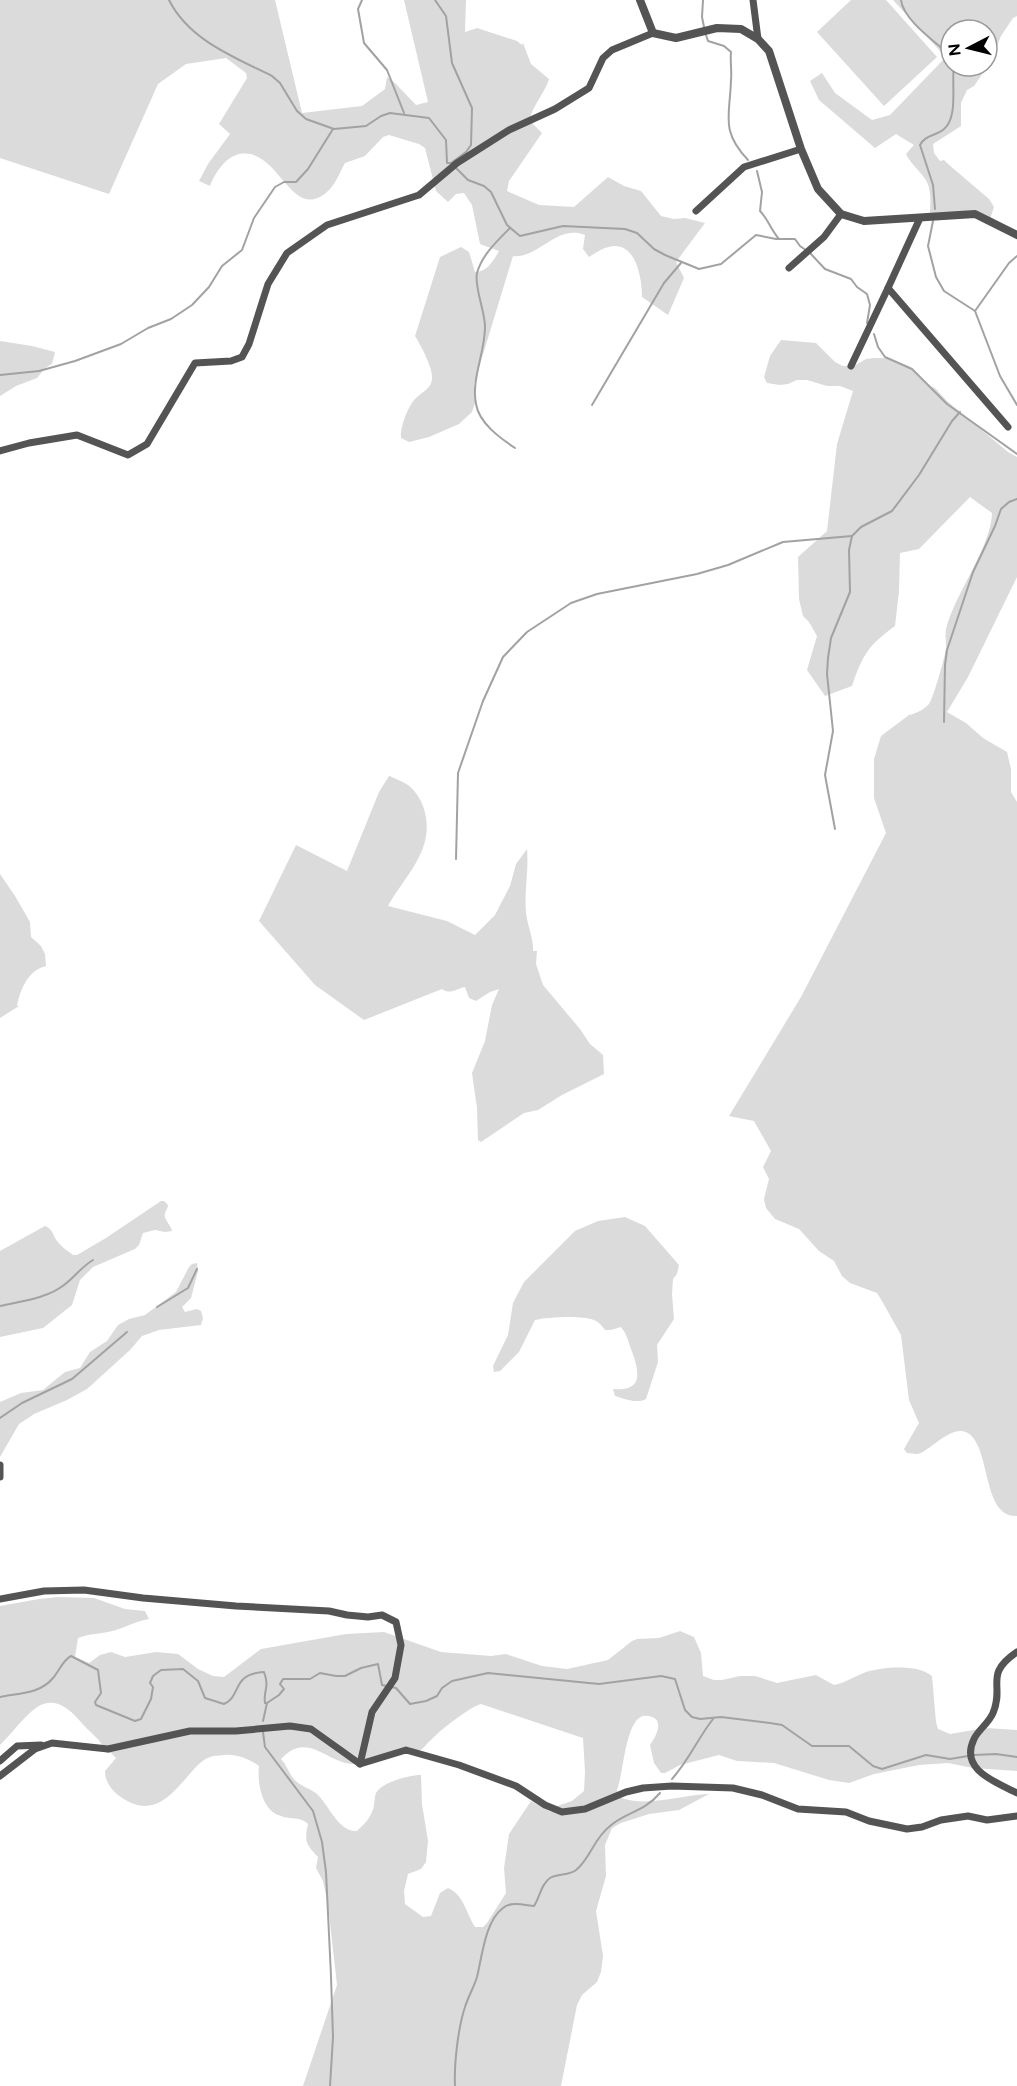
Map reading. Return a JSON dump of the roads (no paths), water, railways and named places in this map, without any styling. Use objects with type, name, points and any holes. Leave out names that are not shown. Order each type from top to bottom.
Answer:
[{"type":"street","points":[[640,0],[653,33]]},
{"type":"street","points":[[753,0],[758,39]]},
{"type":"street","points":[[0,451],[29,443],[76,435],[128,455],[147,444],[195,363],[231,361],[242,357],[249,344],[268,284],[287,253],[327,225],[419,195],[454,166],[509,130],[555,109],[589,88],[603,58],[612,50],[653,33],[675,38],[717,27],[741,29],[758,39],[769,51],[801,149],[818,189],[841,214],[864,221],[975,214],[1017,235]]},
{"type":"street","points":[[696,211],[744,167],[801,149]]},
{"type":"street","points":[[789,268],[824,237],[841,214]]},
{"type":"street","points":[[851,366],[920,218]]},
{"type":"street","points":[[888,288],[1008,427]]},
{"type":"street","points":[[0,1465],[0,1477]]},
{"type":"street","points":[[0,1599],[44,1591],[84,1590],[143,1598],[329,1611],[368,1617],[382,1614],[396,1622],[401,1645],[393,1681],[372,1712],[360,1764]]},
{"type":"street","points":[[1017,1652],[1000,1666],[996,1674],[996,1699],[993,1713],[974,1738],[970,1749],[972,1762],[978,1772],[1017,1793]]},
{"type":"street","points":[[0,1761],[17,1746],[60,1743],[108,1749],[190,1731],[236,1731],[290,1726],[311,1729],[360,1764]]},
{"type":"street","points":[[0,1776],[35,1749],[47,1745]]},
{"type":"street","points":[[360,1764],[406,1750],[459,1765],[516,1786],[545,1805],[562,1812],[585,1809],[626,1792],[672,1786],[733,1788],[762,1795],[798,1809],[846,1812],[868,1821],[907,1829],[968,1816],[987,1820],[1017,1816]]},
{"type":"waterway","points":[[169,0],[188,26],[200,37],[272,76],[280,83],[297,111],[306,119],[334,129],[366,126],[390,113],[429,118],[446,140],[447,163],[451,163],[468,180],[484,186],[491,192],[507,225],[520,236],[563,226],[625,229],[637,233],[654,249],[665,255],[699,269],[721,264],[756,235],[776,239],[795,239],[807,251]]},
{"type":"waterway","points":[[362,0],[358,9],[364,43],[387,70],[404,113]]},
{"type":"waterway","points":[[435,0],[446,16],[452,63],[472,108],[471,145],[466,152],[451,163]]},
{"type":"waterway","points":[[703,0],[704,27]]},
{"type":"waterway","points":[[901,0],[903,8],[914,23],[939,46]]},
{"type":"waterway","points":[[706,35],[708,41],[724,46],[731,52],[730,131],[733,140],[748,160]]},
{"type":"waterway","points":[[935,209],[933,185],[920,145],[927,137],[943,130],[948,125],[953,109],[953,78]]},
{"type":"waterway","points":[[0,375],[39,371],[75,361],[121,344],[148,328],[171,319],[192,305],[209,287],[222,266],[242,250],[254,218],[275,187],[284,182],[296,182],[308,169],[333,129]]},
{"type":"waterway","points":[[757,171],[762,192],[760,211],[779,239]]},
{"type":"waterway","points":[[933,221],[928,246],[936,277],[944,291],[975,311],[1000,376],[1017,405]]},
{"type":"waterway","points":[[510,228],[486,254],[477,273],[476,279],[485,327],[475,395],[478,411],[486,424],[515,448]]},
{"type":"waterway","points":[[810,253],[825,269],[851,279],[867,294],[870,305],[867,323]]},
{"type":"waterway","points":[[975,311],[1009,263],[1017,256]]},
{"type":"waterway","points":[[592,405],[664,283],[681,263]]},
{"type":"waterway","points":[[874,334],[878,347],[885,357],[912,369],[947,404],[1017,454]]},
{"type":"waterway","points":[[835,829],[825,775],[833,731],[827,674],[831,638],[850,592],[849,550],[852,536],[861,527],[892,511],[919,475],[960,412]]},
{"type":"waterway","points":[[944,722],[947,650],[973,572],[1001,509],[1017,499]]},
{"type":"waterway","points":[[456,859],[458,773],[483,701],[503,657],[527,632],[571,603],[597,594],[697,574],[728,565],[783,542],[852,536]]},
{"type":"waterway","points":[[0,1306],[33,1299],[57,1290],[93,1260]]},
{"type":"waterway","points":[[157,1307],[188,1288],[197,1269]]},
{"type":"waterway","points":[[0,1418],[22,1403],[72,1379],[127,1332]]},
{"type":"waterway","points":[[0,1697],[29,1692],[42,1687],[53,1678],[71,1656],[98,1670],[101,1693],[95,1702],[96,1705],[135,1721],[141,1719],[151,1699],[153,1687],[150,1683],[153,1676],[161,1670],[183,1669],[198,1681],[205,1698],[224,1704],[230,1700],[246,1677],[264,1672],[265,1703],[267,1703]]},
{"type":"waterway","points":[[267,1703],[284,1689],[280,1684],[283,1679],[310,1679],[320,1673],[345,1676],[361,1668],[378,1664],[382,1685],[396,1688],[410,1704],[437,1696],[442,1688],[452,1681],[488,1673],[599,1684],[661,1676],[675,1679],[685,1710],[692,1717],[700,1719],[721,1717],[782,1725],[812,1746],[849,1746],[873,1766],[882,1769],[926,1755],[950,1759],[968,1756]]},
{"type":"waterway","points":[[263,1721],[267,1703]]},
{"type":"waterway","points":[[672,1779],[713,1719]]},
{"type":"waterway","points":[[263,1732],[265,1747],[313,1811],[322,1842],[326,1872],[331,1976],[333,2037],[330,2086]]},
{"type":"waterway","points":[[974,1755],[996,1754],[1017,1757]]},
{"type":"waterway","points":[[455,2086],[457,2046],[463,2016],[477,1977],[492,1921],[506,1906],[518,1904],[534,1906],[550,1878],[576,1870],[605,1831],[616,1821],[648,1804],[660,1793]]}]
